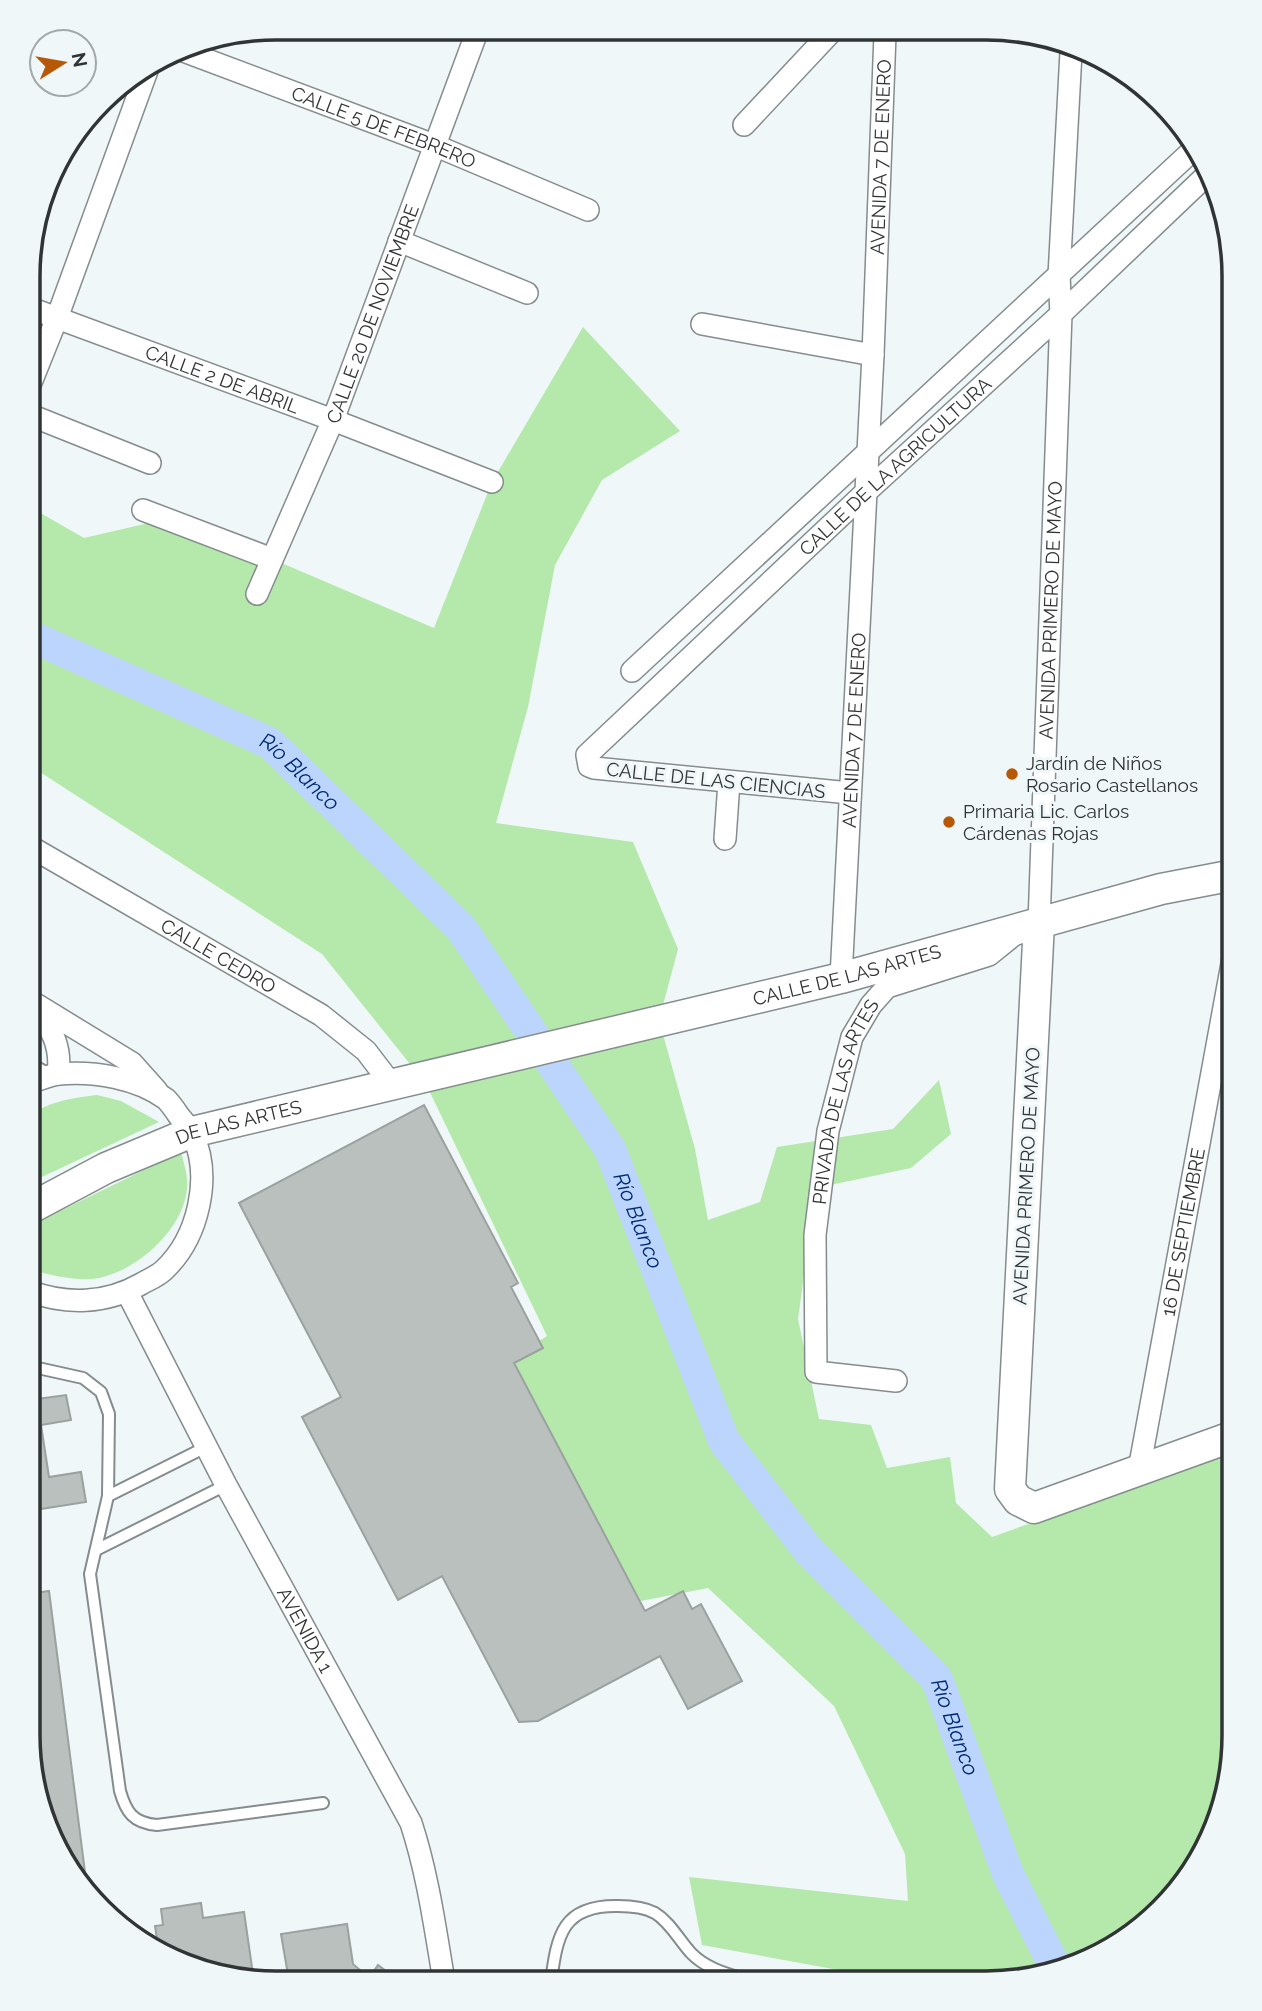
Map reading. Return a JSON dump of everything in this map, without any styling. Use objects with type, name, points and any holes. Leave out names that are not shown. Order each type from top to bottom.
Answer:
[{"type":"street","name":"CALLE 20 DE NOVIEMBRE","points":[[257,594],[333,420],[474,40]]},
{"type":"street","points":[[744,125],[825,40]]},
{"type":"street","name":"AVENIDA 7 DE ENERO","points":[[841,978],[873,355],[885,40]]},
{"type":"street","name":"CALLE 5 DE FEBRERO","points":[[195,55],[434,145],[588,211]]},
{"type":"street","name":"AVENIDA PRIMERO DE MAYO","points":[[1071,56],[1031,925],[1010,1489],[1018,1500],[1034,1508],[1139,1470]]},
{"type":"street","points":[[40,360],[143,82]]},
{"type":"street","name":"CALLE DE LA AGRICULTURA","points":[[632,671],[867,473],[1060,294],[1188,155]]},
{"type":"street","name":"CALLE DE LA AGRICULTURA","points":[[587,760],[590,749],[867,473],[1060,294],[1201,180]]},
{"type":"street","points":[[399,241],[527,293]]},
{"type":"street","name":"CALLE 2 DE ABRIL","points":[[40,312],[333,420],[492,482]]},
{"type":"street","points":[[702,324],[873,355]]},
{"type":"street","points":[[40,419],[150,463]]},
{"type":"street","points":[[143,510],[272,559]]},
{"type":"street","name":"CALLE DE LAS CIENCIAS","points":[[587,760],[594,768],[850,793]]},
{"type":"street","points":[[725,839],[729,782]]},
{"type":"street","name":"CALLE CEDRO","points":[[40,852],[321,1015],[366,1051],[392,1085]]},
{"type":"street","name":"CALLE DE LAS ARTES","points":[[458,1069],[841,978],[1161,889],[1222,877]]},
{"type":"street","name":"PRIVADA DE LAS ARTES","points":[[896,1381],[816,1372],[815,1235],[828,1130],[852,1037],[871,1005],[887,987],[989,955],[1031,925]]},
{"type":"street","points":[[40,1007],[132,1063],[149,1079],[160,1096]]},
{"type":"street","points":[[40,1015],[51,1030],[60,1061],[55,1075]]},
{"type":"street","name":"16 DE SEPTIEMBRE","points":[[1139,1470],[1221,1021]]},
{"type":"street","name":"DE LAS ARTES","points":[[40,1203],[106,1168],[192,1132],[458,1069]]},
{"type":"street","points":[[40,1080],[55,1075],[118,1078],[141,1085],[168,1101],[192,1132],[199,1156],[201,1196],[195,1221],[184,1246],[163,1271],[127,1292],[103,1299],[73,1301],[40,1294]]},
{"type":"street","name":"AVENIDA 1","points":[[127,1292],[205,1447],[411,1823],[429,1891],[442,1971]]},
{"type":"street","points":[[1139,1470],[1221,1441]]},
{"type":"lane","points":[[40,1068],[55,1075]]},
{"type":"lane","points":[[40,1368],[83,1378],[101,1392],[108,1414],[108,1496],[90,1574],[120,1791],[125,1809],[135,1819],[148,1825],[157,1825],[323,1803]]},
{"type":"lane","points":[[108,1496],[205,1447]]},
{"type":"lane","points":[[96,1550],[226,1485]]},
{"type":"lane","points":[[552,1971],[555,1947],[568,1922],[583,1910],[613,1906],[642,1908],[654,1913],[664,1920],[693,1955],[710,1967],[722,1971]]},
{"type":"green space","points":[[583,327],[680,431],[602,480],[555,565],[528,707],[496,823],[633,842],[678,949],[659,1020],[695,1149],[708,1220],[760,1202],[777,1147],[893,1129],[939,1080],[951,1134],[911,1168],[816,1188],[798,1319],[819,1419],[871,1425],[887,1468],[950,1457],[956,1503],[992,1537],[1221,1455],[1221,1750],[1217,1781],[1209,1810],[1182,1866],[1153,1902],[1104,1939],[1076,1953],[1016,1969],[844,1971],[702,1945],[689,1877],[908,1901],[905,1854],[834,1706],[708,1588],[641,1601],[507,1362],[547,1336],[426,1084],[322,954],[40,772],[40,513],[84,538],[153,522],[272,559],[434,628],[492,482]]},
{"type":"green space","points":[[97,1095],[121,1101],[159,1122],[40,1178],[40,1110],[70,1099]]},
{"type":"green space","points":[[181,1152],[187,1178],[186,1195],[180,1213],[158,1244],[126,1268],[92,1279],[60,1277],[40,1272],[40,1221]]},
{"type":"building","points":[[424,1105],[518,1283],[511,1287],[543,1348],[514,1363],[645,1611],[683,1591],[692,1609],[701,1604],[742,1681],[688,1709],[660,1656],[538,1721],[519,1722],[442,1576],[398,1600],[302,1417],[341,1397],[239,1203]]},
{"type":"building","points":[[66,1395],[71,1420],[41,1425],[49,1477],[81,1472],[86,1502],[40,1509],[40,1399]]},
{"type":"building","points":[[49,1591],[85,1872],[58,1825],[48,1796],[42,1765],[40,1592]]},
{"type":"building","points":[[201,1903],[203,1918],[244,1912],[252,1969],[215,1963],[158,1939],[155,1926],[163,1925],[161,1909]]},
{"type":"building","points":[[347,1924],[353,1964],[361,1971],[287,1971],[281,1934]]},
{"type":"building","points":[[378,1965],[386,1971],[374,1971]]},
{"type":"waterway","name":"Río Blanco","points":[[40,640],[270,743],[461,928],[610,1149],[724,1441],[809,1551],[937,1679],[1008,1874],[1052,1961]]},
{"type":"place","name":"Jardín de Niños Rosario Castellanos","points":[[1012,774]]},
{"type":"place","name":"Primaria Lic. Carlos Cárdenas Rojas","points":[[949,822]]}]
